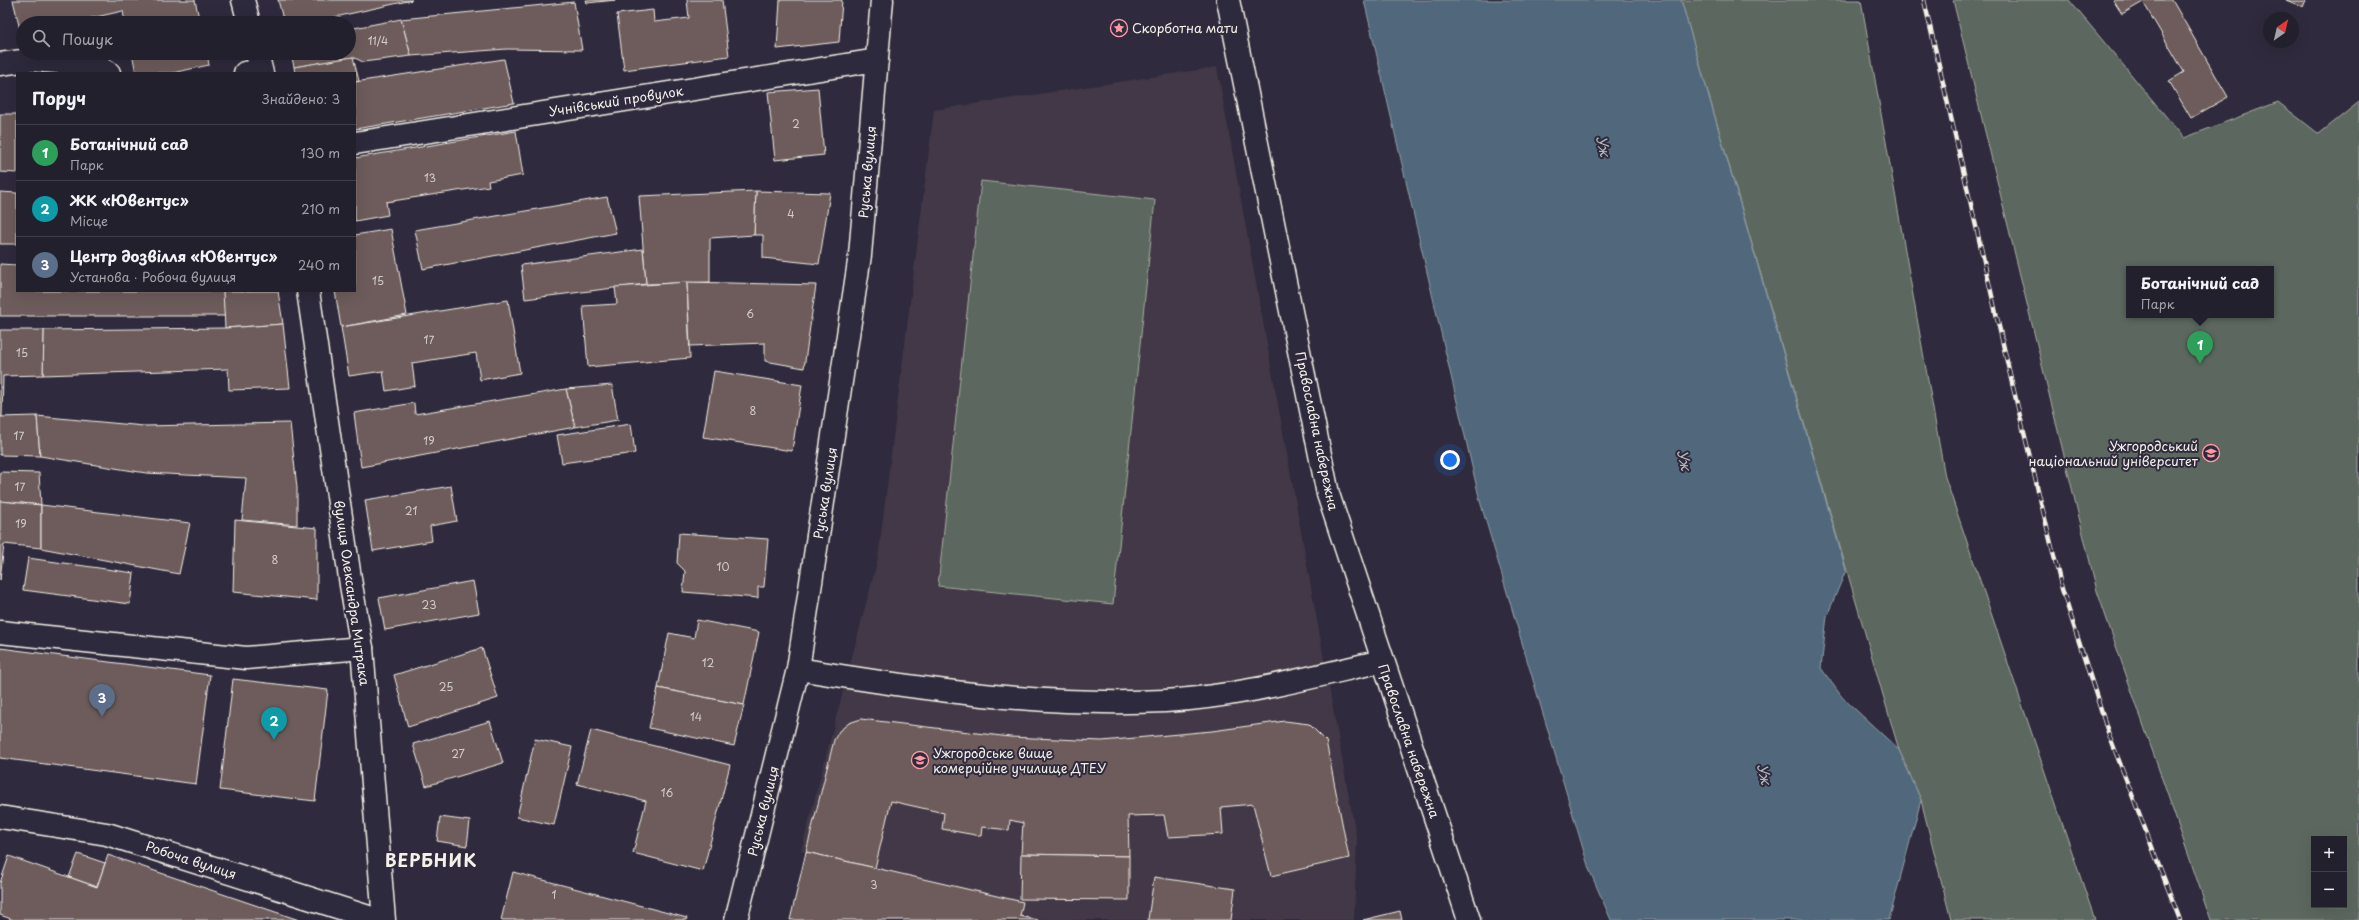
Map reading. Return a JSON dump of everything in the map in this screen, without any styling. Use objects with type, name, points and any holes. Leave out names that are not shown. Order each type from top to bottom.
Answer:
[{"type":"street","points":[[243,0],[247,16]]},
{"type":"street","points":[[877,60],[882,0]]},
{"type":"street","name":"Православна набережна","points":[[1228,0],[1328,494],[1382,661],[1469,920]]},
{"type":"street","points":[[0,64],[30,60],[98,65],[108,72]]},
{"type":"street","name":"Учнівський провулок","points":[[356,143],[877,60]]},
{"type":"street","name":"Руська вулиця","points":[[736,920],[798,669],[860,255],[877,60]]},
{"type":"street","name":"вулиця Олександра Митрака","points":[[308,292],[351,586],[362,648],[384,920]]},
{"type":"street","points":[[0,632],[246,658],[362,648]]},
{"type":"street","points":[[798,669],[904,686],[1038,701],[1166,701],[1252,690],[1382,661]]},
{"type":"street","name":"Робоча вулиця","points":[[0,817],[107,834],[378,920]]},
{"type":"shaded area","points":[[1217,67],[1357,841],[1354,920],[1038,920],[875,868],[801,851],[878,558],[934,110]]},
{"type":"green space","points":[[1681,0],[1861,0],[1945,477],[2095,920],[1951,920],[1921,800],[1899,750]]},
{"type":"green space","name":"Ужгородський національний університет","points":[[1953,0],[2069,0],[2184,138],[2278,102],[2319,134],[2359,102],[2359,920],[2211,920],[2097,591]]},
{"type":"green space","points":[[981,181],[1155,200],[1113,604],[938,586]]},
{"type":"water","name":"Уж","points":[[1364,0],[1681,0],[1846,570],[1827,616],[1821,668],[1842,697],[1899,750],[1921,800],[1889,920],[1611,920],[1589,869],[1480,501]]},
{"type":"building","points":[[13,0],[195,0],[198,16],[124,16],[123,11],[100,16],[17,16]]},
{"type":"building","points":[[278,0],[412,0],[340,16],[282,16]]},
{"type":"building","points":[[586,0],[616,0],[587,3]]},
{"type":"building","points":[[687,0],[722,0],[729,56],[624,70],[617,14],[653,10],[654,22],[689,18]]},
{"type":"building","points":[[780,0],[842,0],[839,42],[777,49]]},
{"type":"building","points":[[2113,0],[2172,0],[2228,97],[2191,118],[2169,81],[2184,72],[2143,2],[2122,14]]},
{"type":"building","points":[[2286,0],[2306,0],[2303,7]]},
{"type":"building","points":[[574,2],[582,50],[507,49],[411,56],[401,19]]},
{"type":"building","points":[[401,19],[411,56],[363,62],[356,58],[356,28]]},
{"type":"building","points":[[504,59],[514,103],[356,129],[356,82]]},
{"type":"building","points":[[133,60],[208,60],[209,65],[177,72],[136,72]]},
{"type":"building","points":[[292,60],[335,60],[294,67]]},
{"type":"building","points":[[335,60],[354,60],[359,81],[356,82],[356,72],[295,72],[294,67]]},
{"type":"building","points":[[818,88],[824,155],[775,160],[768,92]]},
{"type":"building","points":[[0,114],[16,114],[16,173],[0,172]]},
{"type":"building","points":[[516,131],[523,175],[488,181],[489,186],[386,202],[388,215],[356,221],[356,158]]},
{"type":"building","points":[[756,191],[830,193],[819,264],[763,258],[763,235],[754,235]]},
{"type":"building","points":[[756,191],[754,235],[710,238],[710,282],[646,284],[639,196]]},
{"type":"building","points":[[0,192],[16,193],[16,244],[0,244]]},
{"type":"building","points":[[607,197],[616,233],[423,269],[415,230]]},
{"type":"building","points":[[391,229],[407,315],[341,327],[335,292],[356,292],[356,235]]},
{"type":"building","points":[[643,249],[646,284],[525,299],[521,265]]},
{"type":"building","points":[[0,264],[16,265],[16,292],[223,292],[225,316],[0,316]]},
{"type":"building","points":[[687,282],[690,358],[588,367],[583,306],[617,304],[615,287]]},
{"type":"building","points":[[687,282],[816,285],[804,368],[765,361],[765,343],[690,346]]},
{"type":"building","points":[[223,292],[278,292],[283,324],[225,328]]},
{"type":"building","points":[[508,300],[520,373],[480,380],[476,353],[412,363],[415,386],[386,391],[383,371],[349,376],[341,327]]},
{"type":"building","points":[[283,324],[290,388],[229,390],[228,369],[43,375],[44,330],[225,328]]},
{"type":"building","points":[[0,330],[44,330],[43,375],[3,376],[2,417],[0,417]]},
{"type":"building","points":[[714,371],[802,385],[792,451],[703,437]]},
{"type":"building","points":[[612,385],[618,420],[575,427],[566,389]]},
{"type":"building","points":[[566,389],[575,427],[361,467],[354,413],[414,403],[415,414]]},
{"type":"building","points":[[37,416],[40,456],[0,455],[0,417]]},
{"type":"building","points":[[37,416],[144,426],[290,423],[297,488],[297,525],[242,520],[246,478],[146,473],[40,456]]},
{"type":"building","points":[[631,424],[635,453],[562,463],[557,435]]},
{"type":"building","points":[[0,472],[39,473],[41,505],[0,501]]},
{"type":"building","points":[[451,486],[457,521],[430,526],[432,541],[373,551],[365,500]]},
{"type":"building","points":[[0,501],[41,505],[41,548],[4,544],[0,580]]},
{"type":"building","points":[[41,505],[190,523],[179,574],[41,548]]},
{"type":"building","points":[[235,520],[317,528],[317,600],[233,592]]},
{"type":"building","points":[[679,533],[768,539],[764,587],[758,587],[758,598],[683,592],[685,571],[677,563]]},
{"type":"building","points":[[28,558],[134,573],[130,604],[23,590]]},
{"type":"building","points":[[473,581],[479,613],[385,630],[379,598]]},
{"type":"building","points":[[697,620],[759,632],[744,705],[658,688],[669,633],[694,638]]},
{"type":"building","points":[[0,648],[210,675],[196,784],[0,758]]},
{"type":"building","points":[[482,648],[498,698],[408,727],[394,675]]},
{"type":"building","points":[[233,679],[328,690],[315,801],[220,790]]},
{"type":"building","points":[[658,688],[744,705],[734,746],[649,728]]},
{"type":"building","points":[[861,719],[1010,737],[1102,741],[1212,731],[1285,721],[1309,724],[1326,741],[1349,858],[1271,876],[1253,804],[1221,807],[1223,834],[1168,837],[1164,815],[1128,816],[1129,856],[1021,854],[1023,823],[1010,820],[1009,830],[982,827],[981,836],[942,829],[944,813],[891,801],[875,868],[806,852],[834,740],[839,731],[849,723]]},
{"type":"building","points":[[490,721],[503,763],[426,786],[413,744]]},
{"type":"building","points":[[591,730],[730,765],[703,871],[633,853],[646,801],[577,784]]},
{"type":"building","points":[[535,739],[572,747],[554,825],[517,817]]},
{"type":"building","points":[[440,817],[470,821],[467,846],[437,841]]},
{"type":"building","points":[[806,852],[1023,902],[1020,916],[1038,920],[790,920]]},
{"type":"building","points":[[78,854],[105,863],[97,887],[69,877]]},
{"type":"building","points":[[1021,854],[1129,856],[1129,900],[1020,899]]},
{"type":"building","points":[[108,855],[299,920],[14,920],[0,915],[0,883],[9,856],[97,887]]},
{"type":"building","points":[[513,872],[687,918],[686,920],[501,920]]},
{"type":"building","points":[[1154,877],[1235,889],[1231,920],[1148,920]]},
{"type":"building","points":[[1400,911],[1402,920],[1363,920]]},
{"type":"railway","points":[[1924,0],[2012,383],[2062,589],[2108,732],[2180,920]]},
{"type":"place","name":"Скорботна мати","points":[[1119,28]]},
{"type":"place","name":"Ботанічний сад","points":[[2200,364]]},
{"type":"place","name":"Ужгородський національний університет","points":[[2211,453]]},
{"type":"place","name":"Центр дозвілля «Ювентус»","points":[[102,717]]},
{"type":"place","name":"ЖК «Ювентус»","points":[[274,740]]},
{"type":"place","name":"Ужгородське вище комерційне училище ДТЕУ","points":[[920,760]]},
{"type":"district","name":"ВЕРБНИК","points":[[431,861]]}]
